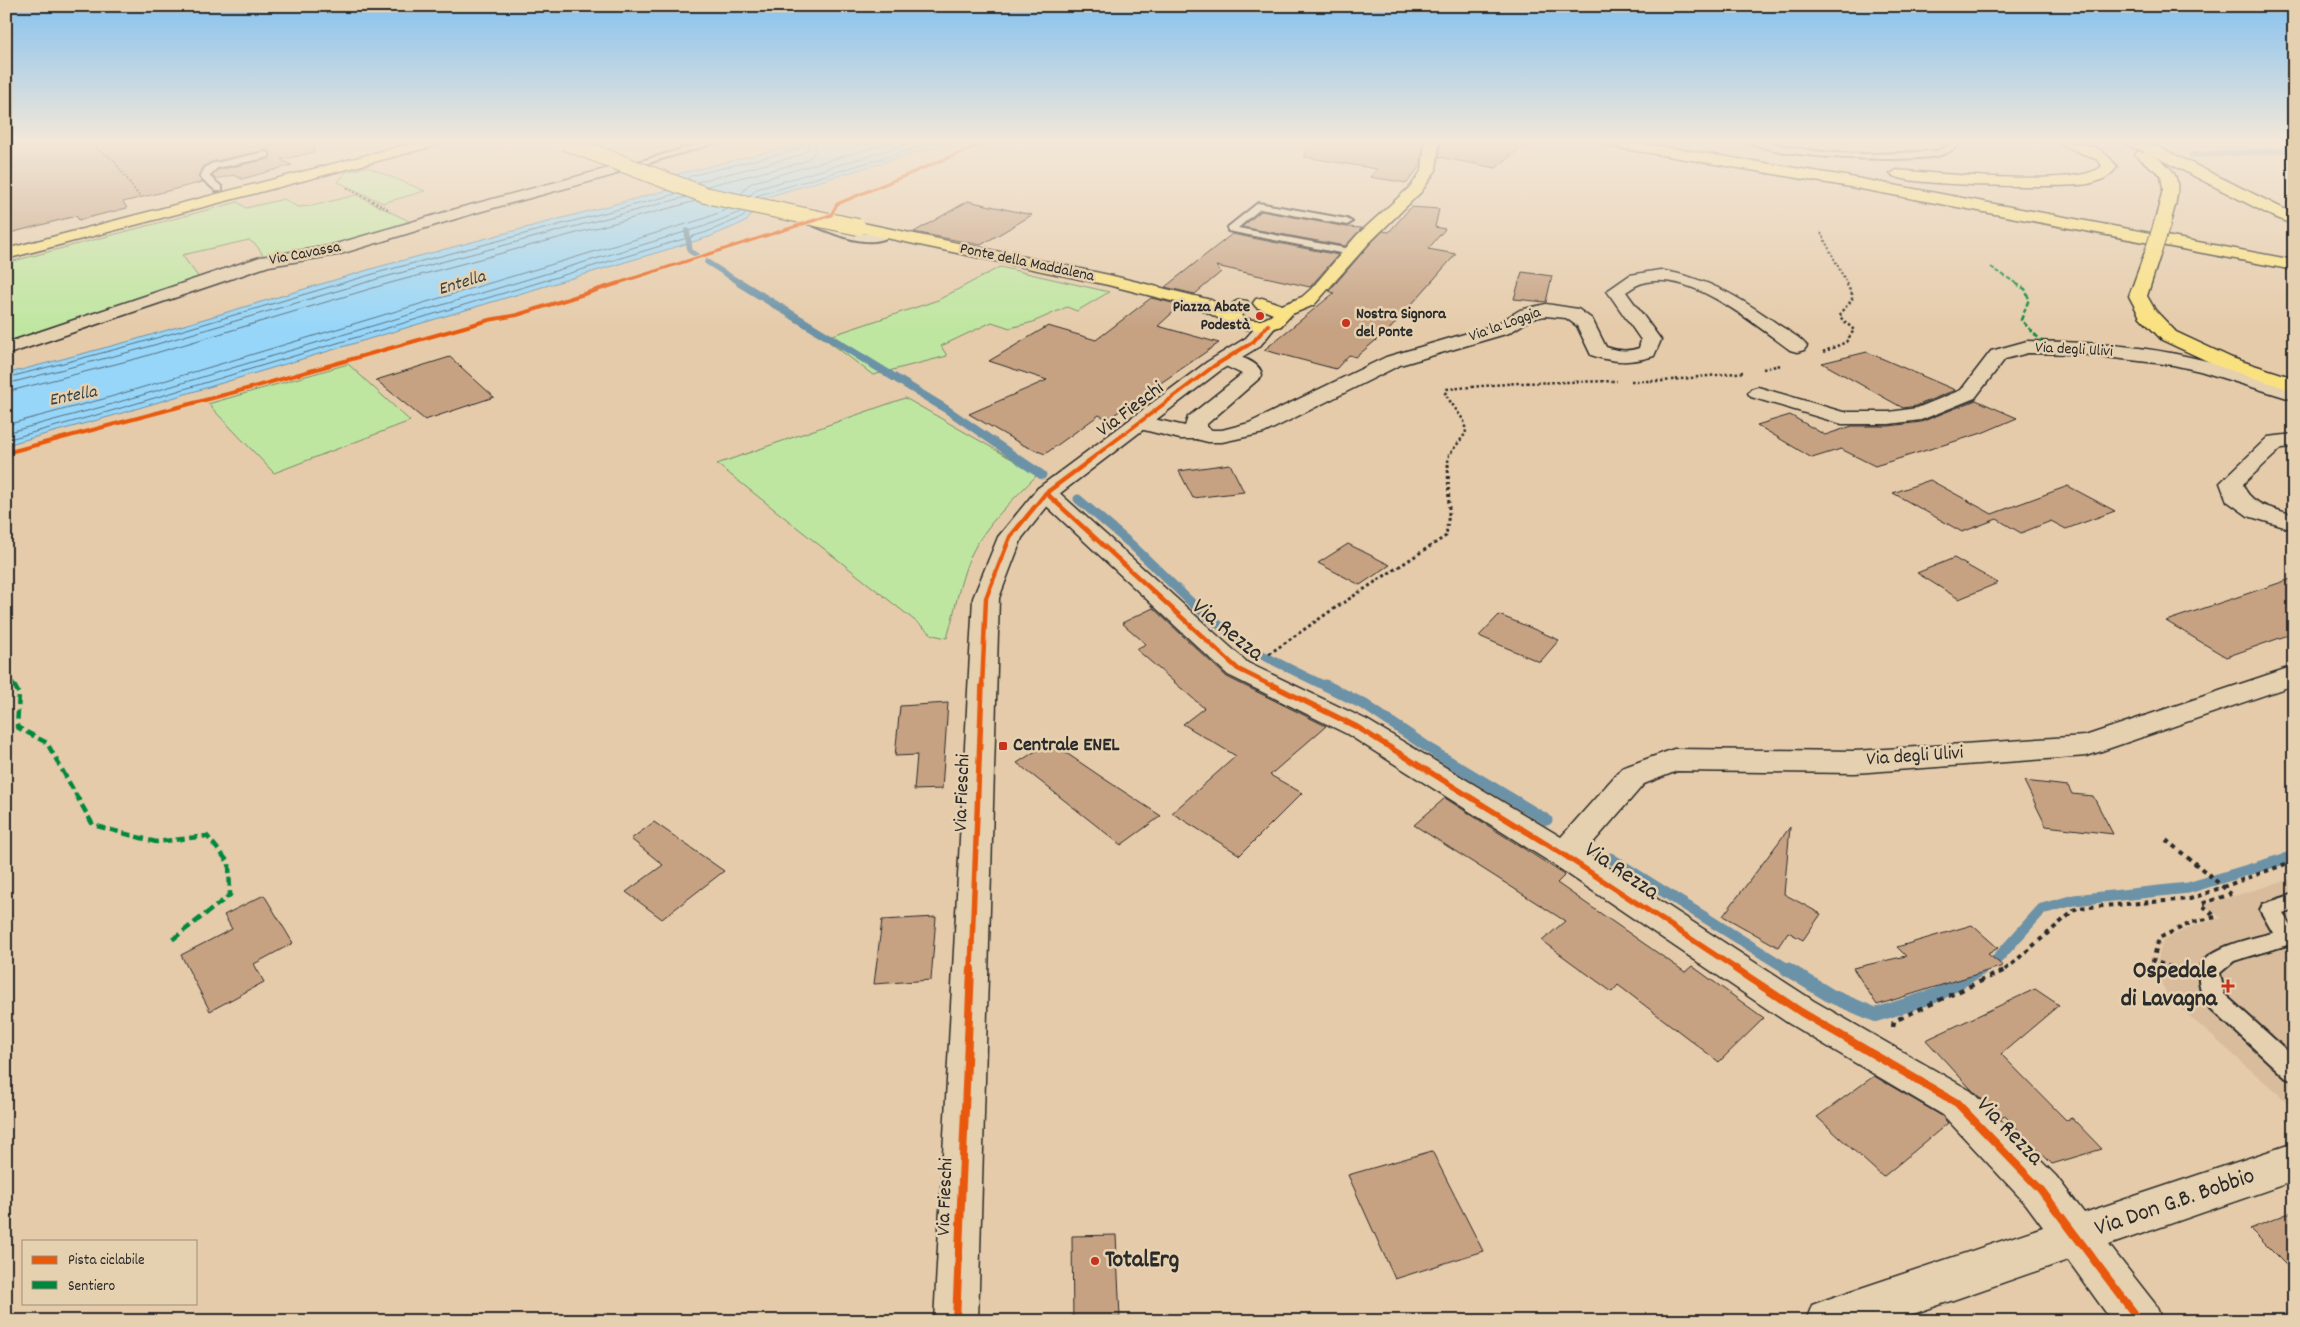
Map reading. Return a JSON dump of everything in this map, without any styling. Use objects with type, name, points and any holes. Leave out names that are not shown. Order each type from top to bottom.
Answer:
[{"type":"main road","points":[[6,244],[162,204]]},
{"type":"main road","points":[[6,254],[197,204]]},
{"type":"main road","name":"Ponte della Maddalena","points":[[748,204],[1108,280],[1212,298],[1257,303]]},
{"type":"main road","points":[[1257,303],[1282,310],[1308,301],[1317,293],[1350,252],[1400,204]]},
{"type":"main road","points":[[1964,204],[2294,272]]},
{"type":"main road","points":[[1971,204],[2294,265]]},
{"type":"main road","points":[[2018,204],[2294,256]]},
{"type":"main road","points":[[2168,204],[2138,296],[2147,313],[2169,336],[2225,362],[2291,386]]},
{"type":"main road","points":[[2258,204],[2294,220]]},
{"type":"main road","name":"Ponte della Maddalena","points":[[1108,280],[1204,304],[1232,318],[1268,325]]},
{"type":"main road","points":[[1232,318],[1241,305],[1294,296],[1322,285]]},
{"type":"main road","points":[[1268,325],[1279,319],[1283,313],[1282,310]]},
{"type":"street","name":"Via Cavassa","points":[[6,350],[266,261],[331,251],[493,204]]},
{"type":"street","name":"Via la Loggia","points":[[1140,422],[1180,433],[1200,432],[1208,436],[1222,436],[1256,428],[1393,361],[1502,328],[1527,314],[1546,310],[1570,313],[1586,323],[1598,351],[1617,358],[1631,358],[1647,352],[1652,340],[1616,291],[1626,282],[1643,276],[1669,275],[1687,280],[1749,313],[1797,346]]},
{"type":"street","points":[[1200,432],[1196,430],[1196,422],[1252,376],[1252,370],[1224,360],[1236,328],[1232,318]]},
{"type":"street","name":"Via Fieschi","points":[[956,1321],[986,598],[1010,537],[1046,493],[1224,360],[1253,342],[1268,325]]},
{"type":"street","name":"Via degli Ulivi","points":[[1758,393],[1842,418],[1889,418],[1921,414],[1968,394],[1998,355],[2027,347],[2080,348],[2173,359],[2291,386]]},
{"type":"street","points":[[2294,440],[2276,442],[2232,482],[2235,496],[2256,511],[2294,523]]},
{"type":"street","name":"Via Rezza","points":[[1046,493],[1238,669],[1357,727],[1564,855],[1801,1012],[1957,1103],[2041,1190],[2140,1321]]},
{"type":"street","name":"Via degli Ulivi","points":[[1564,855],[1633,776],[1674,760],[1855,762],[2088,746],[2294,675]]},
{"type":"street","name":"Via Don G.B. Bobbio","points":[[1828,1321],[2294,1162]]},
{"type":"lane","points":[[1347,222],[1258,206],[1232,229],[1350,252]]},
{"type":"lane","points":[[811,221],[851,238],[878,238],[888,234]]},
{"type":"lane","points":[[2294,902],[2270,910],[2287,937],[2227,954],[2209,970],[2214,998],[2294,1070]]},
{"type":"path","points":[[143,209],[145,204]]},
{"type":"path","points":[[379,204],[420,224]]},
{"type":"path","points":[[1822,232],[1852,294],[1852,300],[1841,312],[1840,317],[1854,330],[1852,338],[1838,347],[1822,352]]},
{"type":"path","points":[[1755,370],[1782,365]]},
{"type":"path","points":[[1280,647],[1332,610],[1446,536],[1450,512],[1447,466],[1449,455],[1461,442],[1466,433],[1464,421],[1445,394],[1447,389],[1518,383],[1663,381],[1746,372]]},
{"type":"path","points":[[2166,840],[2231,894],[2201,904],[2216,917],[2192,922],[2159,938],[2153,961],[2211,980]]},
{"type":"path","points":[[1884,1060],[1894,1021],[2004,972],[2077,908],[2190,899],[2294,861]]},
{"type":"shaded area","name":"Ospedale di Lavagna","points":[[2294,878],[2294,1108],[2170,999],[2155,972],[2163,940],[2196,925],[2221,918],[2205,905]]},
{"type":"green space","points":[[231,204],[241,204],[246,208],[263,204],[292,204],[297,207],[320,204],[374,204],[415,224],[320,251],[265,258],[257,246],[249,240],[182,255],[202,282],[6,345],[6,263]]},
{"type":"green space","points":[[1000,267],[1109,292],[1077,311],[1067,307],[1033,322],[1010,328],[992,322],[941,346],[947,356],[873,375],[824,338],[938,300]]},
{"type":"green space","points":[[348,364],[410,421],[274,473],[208,404]]},
{"type":"green space","points":[[905,398],[1038,474],[1000,513],[976,545],[963,577],[947,638],[933,635],[717,464]]},
{"type":"water","name":"Entella","points":[[616,204],[757,204],[747,221],[709,237],[112,416],[6,445],[6,374],[134,340],[378,267]]},
{"type":"building","points":[[6,204],[124,204],[127,208],[79,220],[76,216],[6,234]]},
{"type":"building","points":[[963,204],[981,204],[1032,215],[981,245],[914,232]]},
{"type":"building","points":[[1411,207],[1439,209],[1435,227],[1445,229],[1428,249],[1456,254],[1382,338],[1381,336],[1356,357],[1349,355],[1336,369],[1264,350],[1334,293],[1329,291],[1370,244],[1383,231],[1389,232]]},
{"type":"building","points":[[1261,211],[1347,227],[1362,228],[1345,246],[1242,227]]},
{"type":"building","points":[[1232,234],[1338,255],[1310,287],[1216,266],[1221,272],[1195,294],[1165,287]]},
{"type":"building","points":[[1522,272],[1552,276],[1546,302],[1514,299]]},
{"type":"building","points":[[1151,298],[1181,305],[1158,326],[1219,343],[1108,419],[1099,415],[1045,454],[1023,445],[969,414],[1047,380],[989,361],[1048,326],[1096,340]]},
{"type":"building","points":[[1867,352],[1955,390],[1916,406],[1903,408],[1822,363]]},
{"type":"building","points":[[450,357],[494,397],[425,420],[376,380]]},
{"type":"building","points":[[1976,400],[2017,418],[1982,433],[1875,466],[1841,449],[1812,458],[1757,425],[1790,415],[1825,435],[1852,426],[1889,426],[1921,422]]},
{"type":"building","points":[[1230,464],[1244,492],[1193,498],[1179,471]]},
{"type":"building","points":[[1930,480],[1992,514],[2068,486],[2115,511],[2066,529],[2051,521],[2021,533],[1997,519],[1962,532],[1893,493]]},
{"type":"building","points":[[1348,544],[1390,565],[1360,585],[1318,563]]},
{"type":"building","points":[[1954,558],[1998,583],[1959,599],[1917,573]]},
{"type":"building","points":[[2294,578],[2294,633],[2226,657],[2166,621]]},
{"type":"building","points":[[1153,608],[1227,677],[1326,726],[1270,775],[1302,793],[1240,855],[1172,813],[1236,756],[1183,724],[1204,708],[1136,649],[1146,644],[1122,623]]},
{"type":"building","points":[[1499,615],[1559,640],[1540,662],[1479,636]]},
{"type":"building","points":[[948,703],[942,789],[914,790],[917,755],[895,756],[900,706]]},
{"type":"building","points":[[1050,742],[1161,816],[1121,845],[1017,763]]},
{"type":"building","points":[[2024,781],[2068,786],[2072,794],[2093,796],[2113,834],[2046,826]]},
{"type":"building","points":[[1445,798],[1565,875],[1557,883],[1685,972],[1692,966],[1764,1018],[1719,1062],[1618,985],[1612,992],[1542,941],[1565,921],[1414,825]]},
{"type":"building","points":[[654,822],[724,871],[662,919],[626,892],[663,865],[631,839]]},
{"type":"building","points":[[1790,827],[1784,894],[1821,914],[1803,940],[1788,932],[1778,947],[1723,916]]},
{"type":"building","points":[[264,895],[293,943],[254,964],[264,982],[210,1011],[181,955],[232,929],[224,915]]},
{"type":"building","points":[[936,917],[931,980],[874,984],[882,920]]},
{"type":"building","points":[[1972,925],[1998,948],[1988,954],[2003,966],[1877,1005],[1853,968],[1906,956],[1897,947]]},
{"type":"building","points":[[2035,989],[2059,1005],[2001,1054],[2066,1120],[2072,1118],[2102,1149],[2052,1164],[2005,1116],[2001,1118],[1970,1088],[1926,1040]]},
{"type":"building","points":[[1874,1076],[1942,1116],[1948,1123],[1883,1177],[1817,1117]]},
{"type":"building","points":[[1432,1151],[1483,1251],[1395,1279],[1348,1175]]},
{"type":"building","points":[[2294,1211],[2294,1273],[2250,1229]]},
{"type":"building","name":"TotalErg","points":[[1116,1235],[1120,1317],[1073,1321],[1072,1236]]},
{"type":"waterway","points":[[687,231],[690,251],[698,256]]},
{"type":"waterway","points":[[707,262],[742,284]]},
{"type":"waterway","points":[[740,283],[946,409],[1023,462]]},
{"type":"waterway","points":[[1021,461],[1042,475]]},
{"type":"waterway","points":[[1078,499],[1133,546],[1197,608],[1252,650],[1327,687]]},
{"type":"waterway","points":[[1325,685],[1365,705],[1442,757],[1547,820]]},
{"type":"waterway","points":[[1978,970],[1998,958],[2042,909],[2074,900],[2188,888],[2294,856]]},
{"type":"waterway","points":[[1610,858],[1789,970]]},
{"type":"waterway","points":[[1787,969],[1831,996],[1876,1015],[1937,995],[1980,969]]},
{"type":"marked path","points":[[1991,267],[2025,289],[2029,299],[2021,320],[2047,347]]},
{"type":"marked path","points":[[6,672],[19,694],[17,727],[47,743],[93,825],[156,842],[207,836],[229,863],[230,895],[172,940]]},
{"type":"cycle path","points":[[6,453],[250,388],[489,320],[517,315],[831,215],[837,204]]},
{"type":"cycle path","points":[[956,1321],[986,598],[1010,537],[1046,493],[1214,366],[1253,342],[1268,325]]},
{"type":"cycle path","points":[[1046,493],[1238,669],[1357,727],[1564,855],[1801,1012],[1957,1103],[2041,1190],[2140,1321]]},
{"type":"place","name":"Piazza Abate Podestà","points":[[1260,316]]},
{"type":"place","name":"Nostra Signora del Ponte","points":[[1346,323]]},
{"type":"place","name":"Centrale ENEL","points":[[1003,746]]},
{"type":"place","name":"Ospedale di Lavagna","points":[[2228,986]]},
{"type":"place","name":"TotalErg","points":[[1095,1261]]}]
